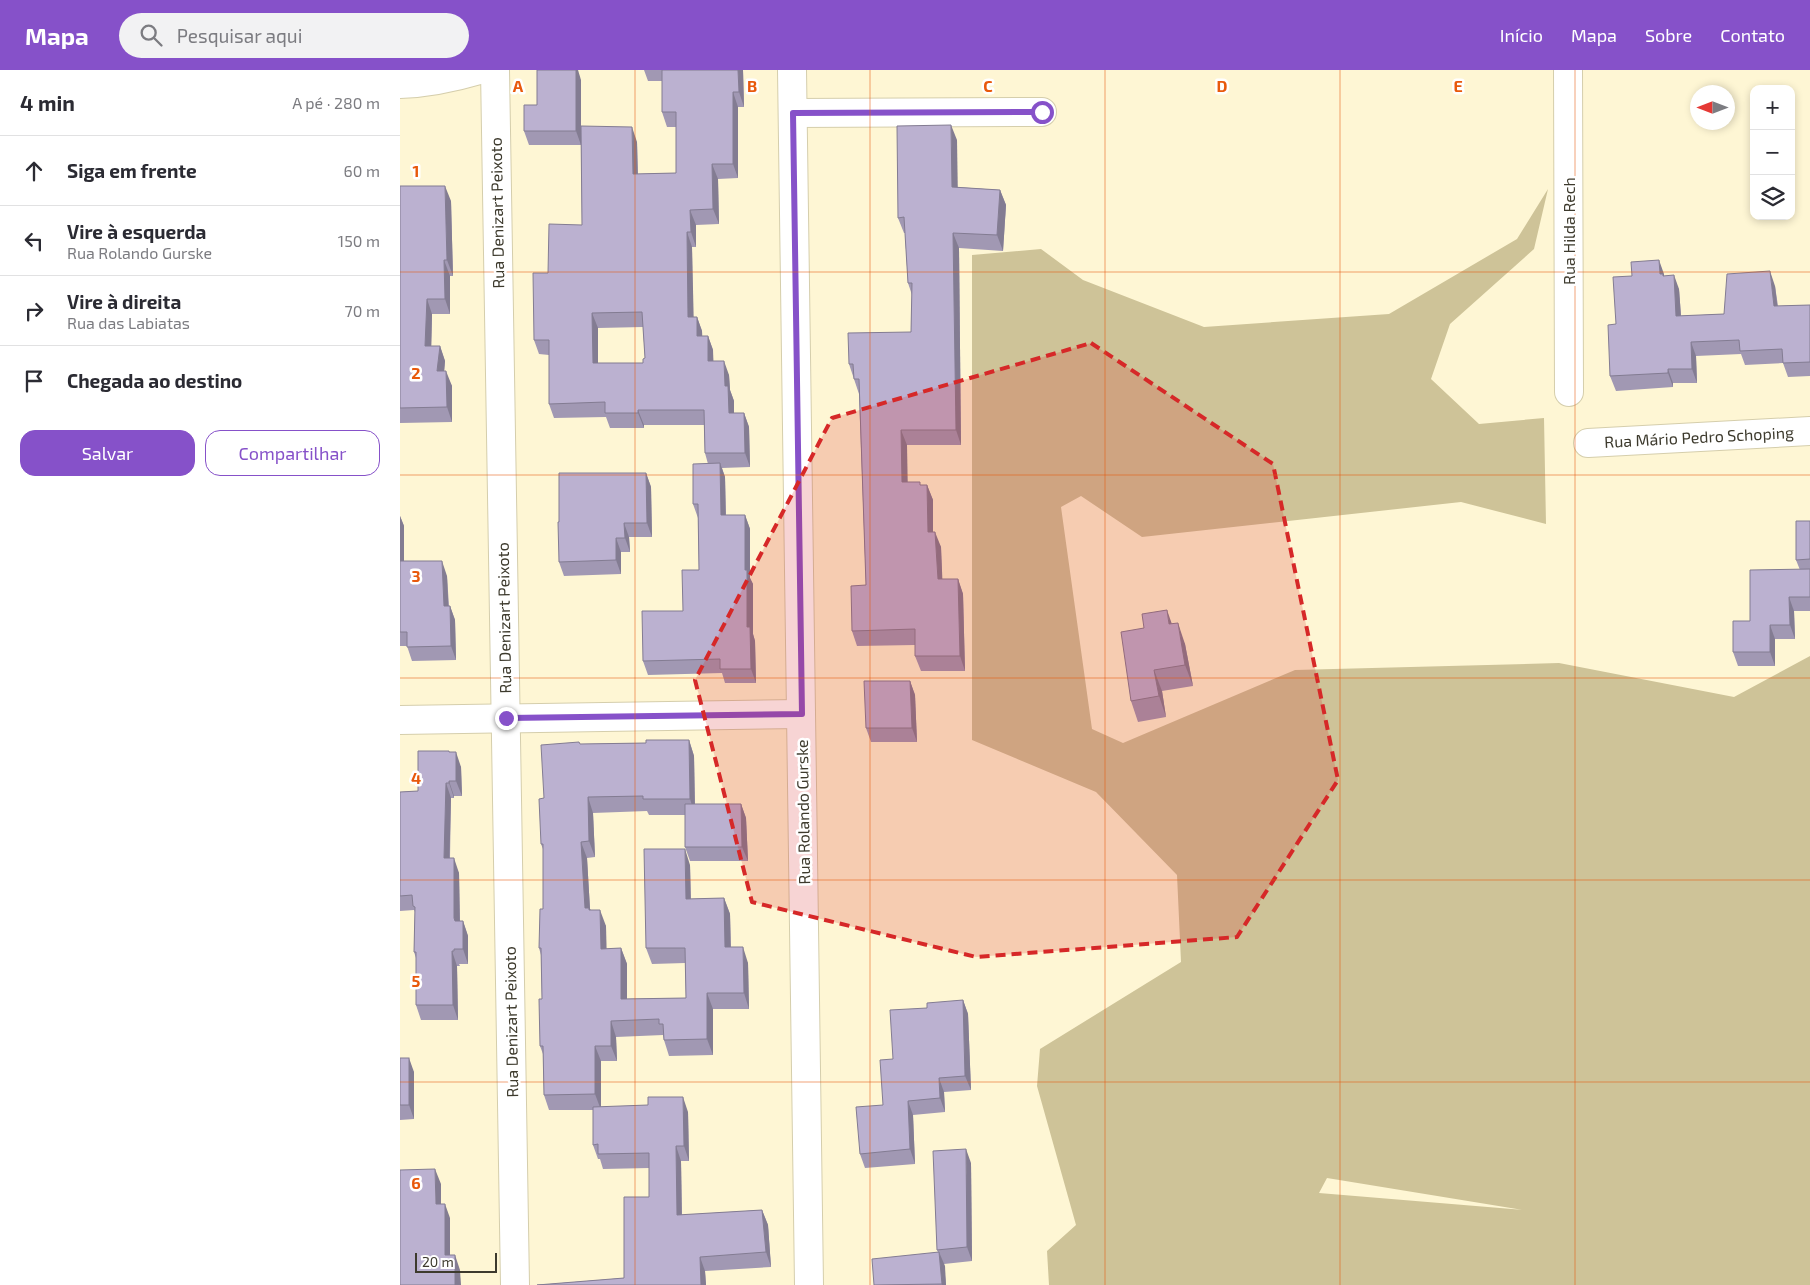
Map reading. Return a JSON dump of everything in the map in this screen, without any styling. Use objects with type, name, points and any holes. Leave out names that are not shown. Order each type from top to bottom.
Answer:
[{"type":"street","points":[[400,84],[419,84],[443,80],[479,70]]},
{"type":"street","name":"Rua Denizart Peixoto","points":[[495,70],[515,1285]]},
{"type":"street","name":"Rua Rolando Gurske","points":[[792,70],[809,1285]]},
{"type":"street","name":"Rua Hilda Rech","points":[[1568,70],[1569,392]]},
{"type":"street","points":[[793,113],[1042,112]]},
{"type":"street","name":"Rua Mário Pedro Schoping","points":[[1588,443],[1810,431]]},
{"type":"street","points":[[400,720],[802,714]]},
{"type":"highlighted area","points":[[1091,343],[1273,464],[1338,780],[1237,937],[976,957],[752,902],[695,680],[832,418]]},
{"type":"shaded area","points":[[1548,189],[1534,249],[1450,324],[1431,379],[1479,424],[1544,418],[1546,524],[1461,502],[1142,537],[1081,496],[1061,507],[1092,729],[1123,743],[1295,670],[1559,663],[1734,697],[1810,656],[1810,1285],[1049,1285],[1047,1251],[1076,1225],[1037,1086],[1040,1049],[1181,962],[1177,875],[1096,792],[972,740],[972,255],[1041,249],[1083,280],[1204,327],[1389,314],[1517,239]],"holes":[[[1327,1178],[1522,1210],[1319,1193]]]},
{"type":"building","points":[[537,70],[576,70],[576,131],[524,131],[524,105],[537,105]]},
{"type":"building","points":[[662,70],[738,70],[739,92],[733,92],[733,164],[712,164],[713,209],[690,210],[691,232],[687,232],[688,317],[697,317],[697,336],[708,336],[708,361],[724,361],[725,386],[728,386],[729,413],[744,413],[745,453],[705,453],[704,410],[638,410],[638,413],[605,413],[605,402],[549,404],[549,340],[534,340],[533,273],[548,273],[549,224],[582,225],[581,126],[632,127],[633,174],[676,173],[676,112],[662,112]],"holes":[[[642,312],[645,358],[643,363],[593,363],[592,313]]]},
{"type":"building","points":[[951,125],[952,187],[1000,190],[997,235],[953,233],[956,430],[901,430],[902,482],[920,482],[920,485],[927,485],[928,532],[935,532],[938,579],[958,579],[960,656],[915,656],[915,629],[852,631],[851,586],[866,585],[859,379],[854,379],[853,364],[849,364],[848,333],[911,332],[912,283],[908,283],[904,217],[898,218],[897,126]]},
{"type":"building","points":[[400,186],[445,186],[447,260],[444,260],[445,299],[427,299],[425,346],[440,346],[437,371],[446,371],[447,407],[400,408]]},
{"type":"building","points":[[1659,260],[1660,274],[1663,274],[1663,276],[1674,275],[1676,316],[1724,314],[1727,274],[1770,271],[1774,306],[1810,305],[1810,362],[1783,363],[1782,349],[1740,351],[1739,340],[1691,342],[1692,369],[1668,369],[1668,373],[1610,376],[1608,325],[1616,324],[1613,277],[1632,276],[1631,262]]},
{"type":"building","points":[[720,463],[721,515],[745,515],[747,627],[750,627],[751,669],[720,669],[720,659],[643,661],[642,611],[683,611],[682,570],[699,570],[698,504],[693,504],[693,464]]},
{"type":"building","points":[[559,473],[646,473],[647,523],[624,523],[625,538],[616,538],[616,560],[559,562]]},
{"type":"building","points":[[1796,521],[1810,521],[1810,559],[1796,560]]},
{"type":"building","points":[[400,561],[442,561],[444,606],[450,606],[451,646],[407,647],[407,632],[400,632]]},
{"type":"building","points":[[1810,569],[1810,597],[1789,597],[1790,625],[1770,625],[1770,652],[1733,652],[1733,621],[1750,621],[1750,570]]},
{"type":"building","points":[[1167,610],[1169,624],[1178,623],[1185,665],[1154,670],[1159,696],[1131,701],[1121,632],[1144,628],[1142,614]]},
{"type":"building","points":[[864,681],[910,681],[912,728],[866,728]]},
{"type":"building","points":[[646,740],[689,740],[690,799],[643,799],[643,796],[588,797],[589,841],[581,842],[585,908],[600,910],[601,949],[621,948],[621,999],[686,998],[685,948],[646,948],[644,849],[685,849],[686,899],[724,898],[725,947],[743,947],[744,993],[707,993],[707,1039],[664,1040],[663,1024],[659,1024],[659,1019],[611,1021],[611,1046],[595,1046],[595,1094],[544,1095],[543,1046],[540,1046],[539,999],[542,999],[541,948],[539,948],[540,909],[543,909],[543,844],[541,844],[539,799],[544,798],[541,745],[579,742],[580,744],[646,743]]},
{"type":"building","points":[[418,751],[456,752],[456,781],[446,783],[444,858],[454,858],[454,918],[455,921],[463,921],[463,949],[454,949],[452,951],[453,1005],[416,1005],[415,907],[413,906],[412,895],[400,896],[400,792],[418,791]]},
{"type":"building","points":[[685,804],[741,804],[742,847],[685,847]]},
{"type":"building","points":[[963,1000],[965,1076],[939,1078],[940,1098],[908,1101],[910,1149],[860,1154],[856,1107],[883,1105],[880,1060],[893,1059],[890,1010],[927,1008],[927,1003]]},
{"type":"building","points":[[400,1058],[409,1058],[409,1105],[400,1105]]},
{"type":"building","points":[[648,1097],[683,1097],[684,1146],[676,1146],[677,1215],[762,1210],[766,1252],[700,1257],[701,1285],[537,1285],[624,1278],[624,1197],[649,1197],[649,1153],[598,1154],[598,1144],[593,1145],[593,1107],[648,1105]]},
{"type":"building","points":[[966,1149],[967,1247],[937,1250],[933,1151]]},
{"type":"building","points":[[435,1169],[436,1204],[445,1204],[445,1255],[455,1255],[455,1285],[400,1285],[400,1170]]},
{"type":"building","points":[[939,1252],[942,1284],[874,1285],[872,1259]]},
{"type":"route","points":[[506,718],[802,714],[793,113],[1042,112]]}]
